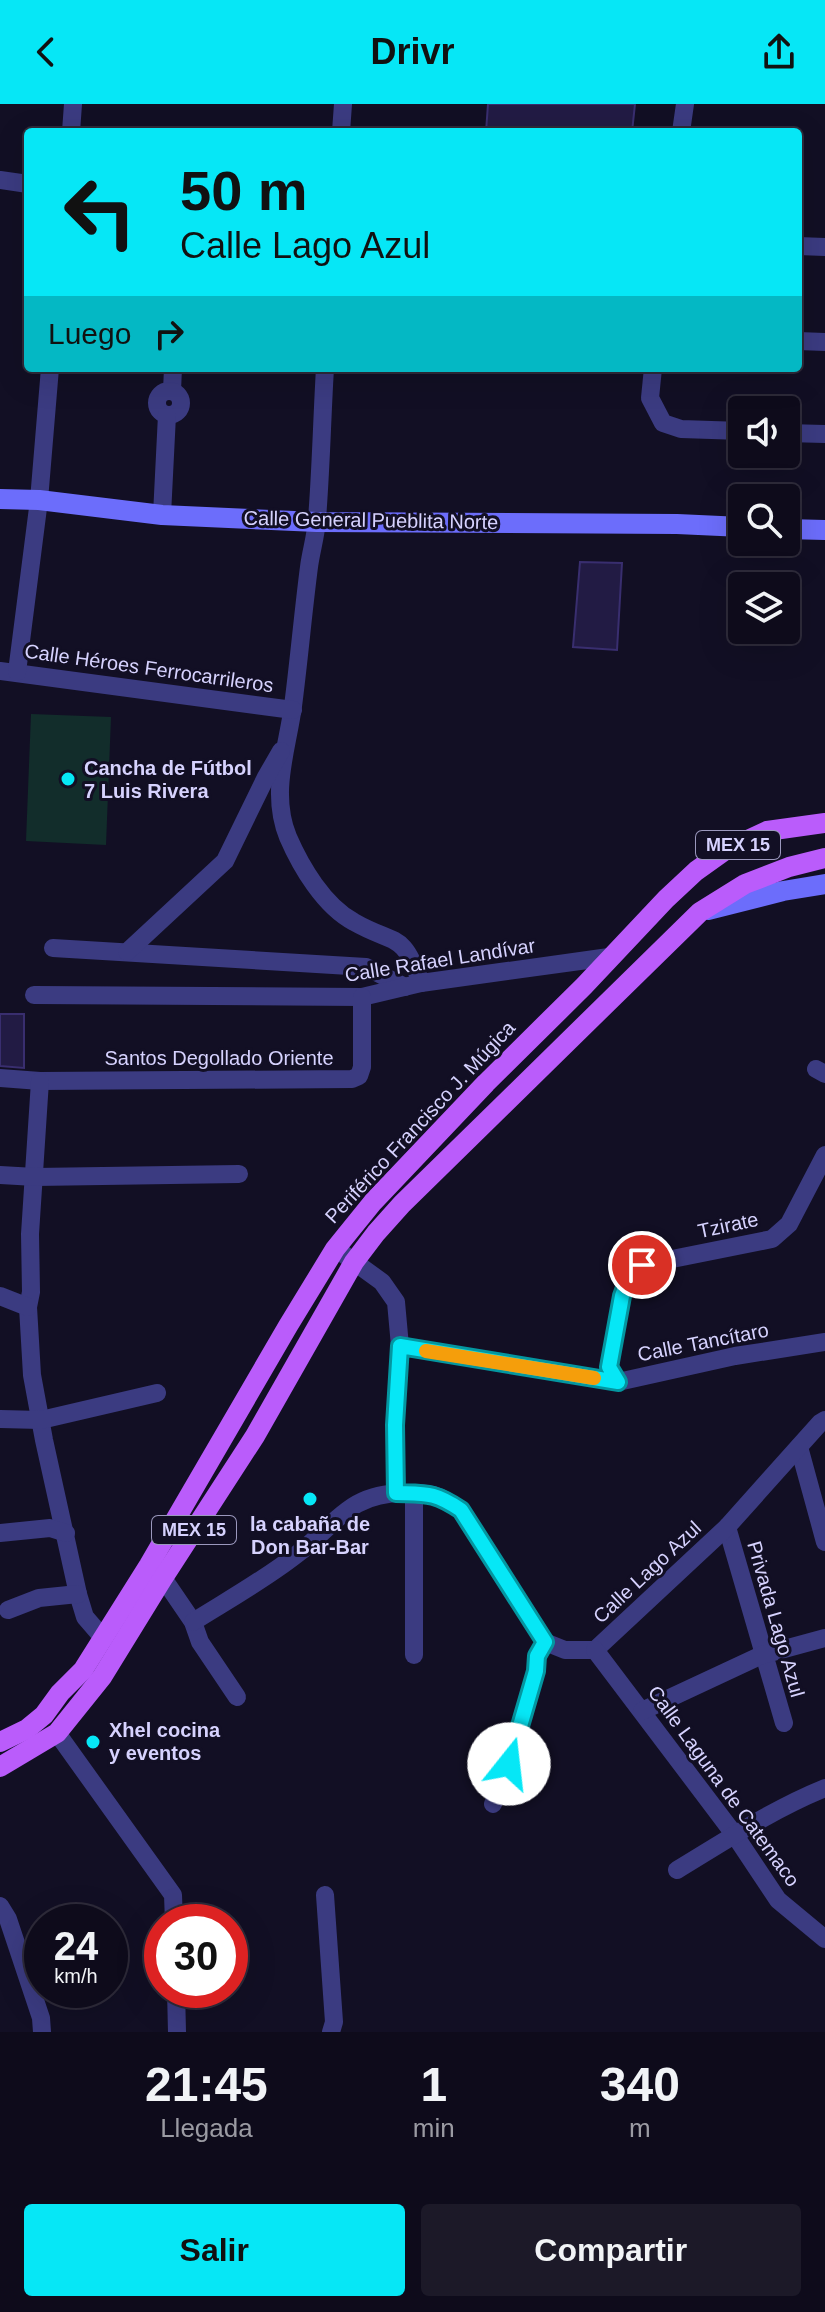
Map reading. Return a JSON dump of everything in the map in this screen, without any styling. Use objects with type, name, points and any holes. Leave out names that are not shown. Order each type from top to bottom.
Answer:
[{"type":"main road","name":"Periférico Francisco J. Múgica","points":[[0,1742],[27,1729],[44,1715],[83,1670],[149,1565],[335,1249],[388,1185],[696,871],[724,851],[767,831],[825,823]]},
{"type":"main road","name":"MEX 15","points":[[0,1767],[57,1733],[102,1677],[255,1436],[354,1262],[402,1204],[694,918],[745,884],[789,867],[825,858]]},
{"type":"main road","points":[[666,899],[694,918]]},
{"type":"street","points":[[71,128],[73,104]]},
{"type":"street","points":[[341,128],[343,104]]},
{"type":"street","points":[[682,128],[685,104]]},
{"type":"street","points":[[0,180],[24,183]]},
{"type":"street","points":[[802,246],[825,247]]},
{"type":"street","points":[[802,341],[825,342]]},
{"type":"street","points":[[9,672],[39,500],[50,372]]},
{"type":"street","points":[[162,515],[167,415],[180,409],[181,401],[178,394],[172,391],[173,372]]},
{"type":"street","points":[[53,948],[366,967],[413,985],[412,957],[405,947],[395,939],[353,921],[331,903],[312,879],[289,838],[280,812],[280,781],[293,710],[317,522],[325,372]]},
{"type":"street","points":[[653,372],[650,398],[663,423],[681,429],[728,431]]},
{"type":"street","points":[[800,433],[825,434]]},
{"type":"street","name":"Calle General Pueblita Norte","points":[[0,499],[39,500],[162,515],[317,522],[728,526]]},
{"type":"street","points":[[800,529],[825,530]]},
{"type":"street","name":"Calle Héroes Ferrocarrileros","points":[[9,672],[293,710]]},
{"type":"street","points":[[127,952],[225,861],[285,745]]},
{"type":"street","points":[[694,918],[783,891],[825,884]]},
{"type":"street","name":"Calle Rafael Landívar","points":[[34,995],[362,997],[413,985],[609,957]]},
{"type":"street","name":"Santos Degollado Oriente","points":[[0,1078],[40,1081],[352,1079],[359,1076],[362,1067],[362,997]]},
{"type":"street","points":[[40,1081],[28,1307],[32,1375],[78,1594],[85,1617],[104,1639]]},
{"type":"street","name":"Tzirate","points":[[618,1382],[609,1367],[617,1314],[629,1277],[642,1265],[772,1239],[789,1224],[825,1155]]},
{"type":"street","points":[[0,1175],[239,1174]]},
{"type":"street","points":[[335,1249],[382,1282],[396,1302],[400,1346],[395,1425],[405,1493],[414,1655]]},
{"type":"street","points":[[0,1296],[28,1307]]},
{"type":"street","name":"Calle Tancítaro","points":[[400,1346],[618,1382],[735,1356],[825,1342]]},
{"type":"street","points":[[0,1419],[41,1420],[157,1393]]},
{"type":"street","name":"Calle Lago Azul","points":[[545,1642],[565,1650],[595,1650],[727,1527],[825,1420]]},
{"type":"street","points":[[799,1447],[825,1542]]},
{"type":"street","points":[[193,1622],[298,1554],[363,1499],[405,1493],[429,1493],[445,1499],[461,1510],[545,1642],[537,1656],[536,1671],[509,1764],[493,1804]]},
{"type":"street","name":"Privada Lago Azul","points":[[727,1527],[784,1723]]},
{"type":"street","points":[[0,1533],[50,1528],[66,1533]]},
{"type":"street","points":[[163,1578],[237,1697]]},
{"type":"street","points":[[8,1610],[39,1598],[78,1594]]},
{"type":"street","points":[[642,1711],[762,1655],[825,1638]]},
{"type":"street","name":"Calle Laguna de Catemaco","points":[[595,1650],[734,1834],[778,1900],[825,1939]]},
{"type":"street","points":[[57,1733],[173,1895],[173,1904]]},
{"type":"street","points":[[677,1870],[734,1834],[825,1788]]},
{"type":"street","points":[[325,1895],[334,2022],[331,2032]]},
{"type":"street","points":[[0,1906],[8,1919],[41,2018],[42,2032]]},
{"type":"street","points":[[176,2008],[177,2032]]},
{"type":"green space","name":"Cancha de Fútbol 7 Luis Rivera","points":[[31,714],[111,717],[106,845],[26,841]]},
{"type":"building","points":[[488,104],[635,104],[632,128],[486,128]]},
{"type":"building","points":[[580,562],[622,563],[617,650],[573,647]]},
{"type":"building","points":[[0,1014],[24,1014],[24,1068],[0,1066]]},
{"type":"slow traffic","points":[[426,1351],[594,1378]]},
{"type":"place","name":"Cancha de Fútbol 7 Luis Rivera","points":[[68,779]]},
{"type":"place","name":"la cabaña de Don Bar-Bar","points":[[310,1499]]},
{"type":"place","name":"Xhel cocina y eventos","points":[[93,1742]]},
{"type":"route","points":[[509,1764],[536,1671],[537,1656],[545,1642],[461,1510],[429,1493],[396,1493],[395,1425],[400,1346],[618,1382],[609,1367],[617,1314],[629,1277],[642,1265]]}]
